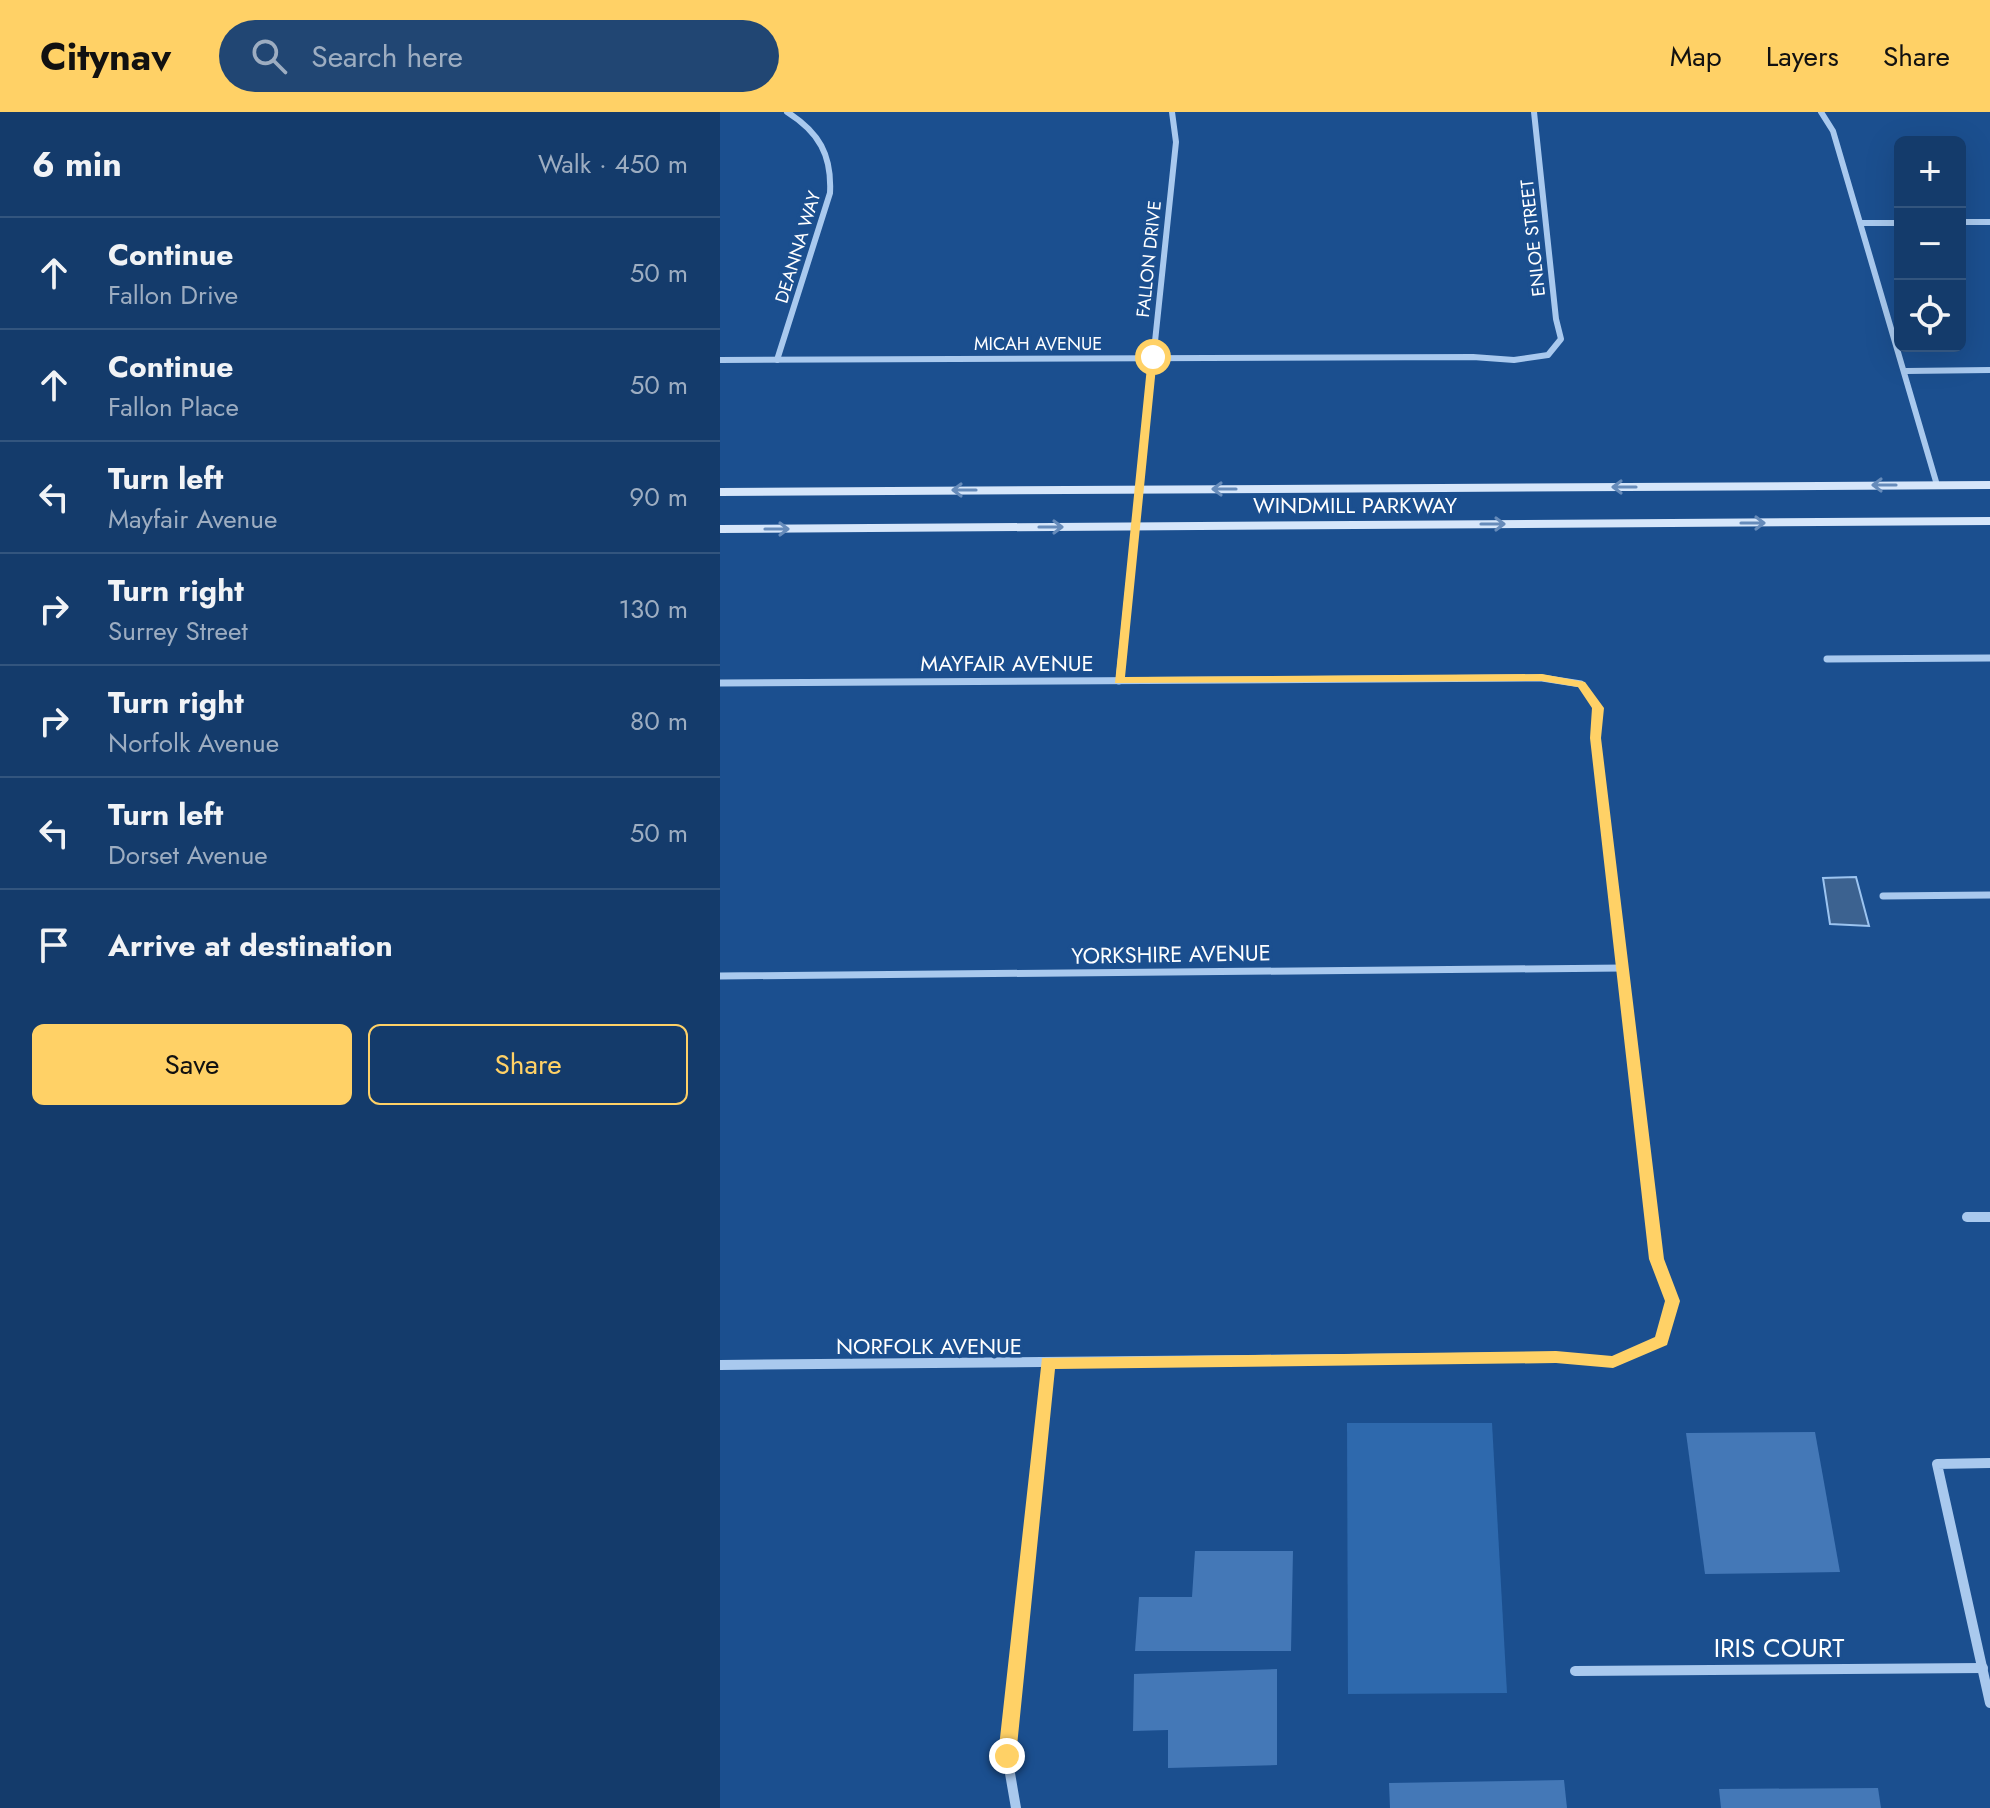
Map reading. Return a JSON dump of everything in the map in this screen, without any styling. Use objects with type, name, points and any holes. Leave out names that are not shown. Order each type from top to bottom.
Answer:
[{"type":"main road","name":"WINDMILL PARKWAY","points":[[720,492],[1990,485]]},
{"type":"main road","name":"WINDMILL PARKWAY","points":[[720,529],[1990,521]]},
{"type":"street","name":"DEANNA WAY","points":[[777,360],[830,193],[833,169],[827,151],[813,132],[787,112]]},
{"type":"street","name":"FALLON DRIVE","points":[[1119,681],[1176,142],[1172,112]]},
{"type":"street","name":"ENLOE STREET","points":[[1534,112],[1556,319],[1561,339],[1548,355]]},
{"type":"street","points":[[1821,112],[1833,131],[1862,223],[1937,485]]},
{"type":"street","points":[[1966,222],[1990,222]]},
{"type":"street","points":[[1862,223],[1894,223]]},
{"type":"street","name":"MICAH AVENUE","points":[[720,360],[1153,357],[1473,357],[1514,360],[1548,355]]},
{"type":"street","points":[[1906,371],[1990,370]]},
{"type":"street","points":[[1827,659],[1990,658]]},
{"type":"street","name":"MAYFAIR AVENUE","points":[[720,683],[1542,678],[1581,684],[1598,708],[1595,738],[1623,968]]},
{"type":"street","points":[[1883,896],[1990,895]]},
{"type":"street","name":"YORKSHIRE AVENUE","points":[[720,976],[1623,968]]},
{"type":"street","name":"NORFOLK AVENUE","points":[[720,1365],[1540,1357],[1613,1362],[1661,1341],[1673,1301],[1656,1259],[1623,968]]},
{"type":"street","points":[[1967,1217],[1990,1217]]},
{"type":"street","points":[[1016,1808],[1007,1756],[1048,1363]]},
{"type":"street","points":[[1990,1463],[1937,1464],[1990,1703]]},
{"type":"street","name":"IRIS COURT","points":[[1575,1671],[1983,1668]]},
{"type":"shaded area","points":[[1856,877],[1869,926],[1830,924],[1823,878]]},
{"type":"shaded area","points":[[1347,1423],[1492,1423],[1507,1693],[1348,1694]]},
{"type":"building","points":[[1815,1432],[1840,1572],[1705,1574],[1686,1433]]},
{"type":"building","points":[[1195,1551],[1293,1551],[1291,1651],[1135,1651],[1139,1597],[1192,1597]]},
{"type":"building","points":[[1277,1669],[1277,1765],[1168,1768],[1168,1730],[1133,1731],[1134,1674]]},
{"type":"building","points":[[1564,1780],[1567,1808],[1390,1808],[1389,1783]]},
{"type":"building","points":[[1878,1788],[1881,1808],[1721,1808],[1719,1789]]},
{"type":"route","points":[[1007,1756],[1048,1363],[1556,1357],[1613,1362],[1661,1341],[1673,1301],[1656,1259],[1595,738],[1598,708],[1581,684],[1542,678],[1119,681],[1153,357]]}]
